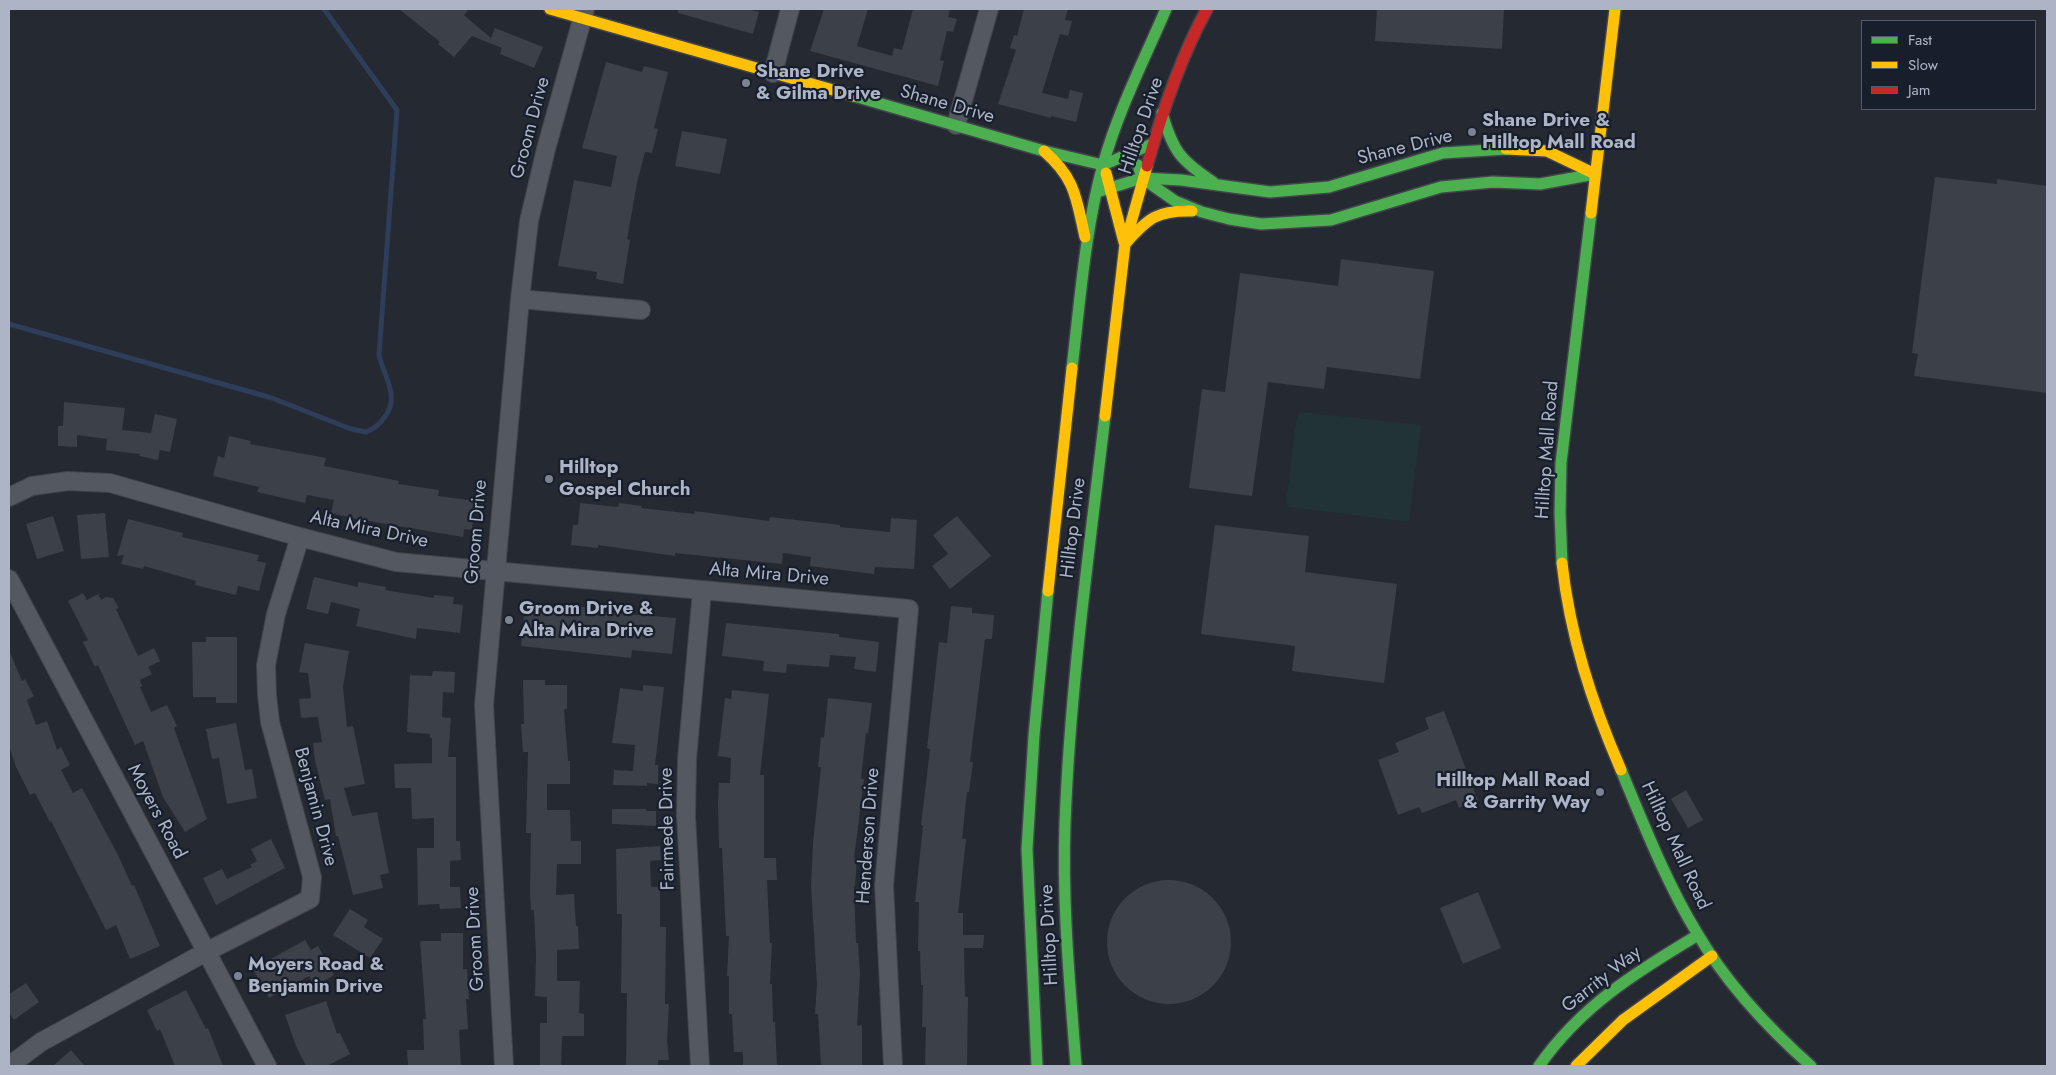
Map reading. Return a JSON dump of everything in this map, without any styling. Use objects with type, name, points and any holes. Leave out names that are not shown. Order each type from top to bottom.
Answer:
[{"type":"street","name":"Shane Drive","points":[[550,9],[583,13],[773,73],[1044,151],[1103,165]]},
{"type":"street","points":[[773,73],[790,9]]},
{"type":"street","points":[[956,125],[989,9]]},
{"type":"street","name":"Hilltop Drive","points":[[1037,1066],[1027,849],[1034,735],[1071,372],[1087,244],[1103,165],[1120,115],[1166,9]]},
{"type":"street","name":"Hilltop Drive","points":[[1076,1066],[1065,912],[1064,858],[1069,757],[1083,605],[1125,244],[1142,178],[1162,113],[1196,29],[1208,9]]},
{"type":"street","name":"Hilltop Mall Road","points":[[1615,9],[1561,463],[1559,525],[1564,588],[1580,661],[1600,720],[1671,885],[1698,935],[1712,956],[1762,1018],[1812,1066]]},
{"type":"street","name":"Groom Drive","points":[[504,1066],[484,705],[520,299],[529,221],[546,149],[583,13]]},
{"type":"street","points":[[1162,113],[1171,142],[1179,157],[1188,166],[1220,186]]},
{"type":"street","points":[[1120,115],[1142,178],[1175,201],[1202,212],[1228,219],[1262,224],[1331,220],[1441,187],[1493,182],[1540,184],[1595,174]]},
{"type":"street","points":[[1125,244],[1103,165],[1130,142],[1152,144]]},
{"type":"street","name":"Shane Drive","points":[[1097,192],[1142,178],[1181,180],[1270,192],[1329,187],[1443,153],[1496,148],[1547,151],[1595,174]]},
{"type":"street","points":[[1044,151],[1067,174],[1073,189],[1087,244]]},
{"type":"street","points":[[1125,244],[1149,218],[1161,213],[1172,209],[1202,212]]},
{"type":"street","points":[[520,299],[641,310]]},
{"type":"street","name":"Alta Mira Drive","points":[[9,497],[32,486],[68,481],[110,483],[300,538],[396,562],[909,609]]},
{"type":"street","name":"Benjamin Drive","points":[[9,1066],[41,1042],[310,898],[312,877],[270,722],[266,665],[276,614],[300,538]]},
{"type":"street","name":"Moyers Road","points":[[9,578],[267,1066]]},
{"type":"street","name":"Fairmede Drive","points":[[700,1066],[686,816],[688,759],[702,591]]},
{"type":"street","name":"Henderson Drive","points":[[893,1066],[884,885],[909,609]]},
{"type":"street","name":"Garrity Way","points":[[1539,1066],[1551,1046],[1586,1011],[1628,977],[1698,935]]},
{"type":"street","points":[[1576,1066],[1644,1003],[1712,956]]},
{"type":"street","points":[[1532,1066],[1551,1046]]},
{"type":"shaded area","points":[[1301,412],[1421,425],[1409,522],[1289,507],[1286,503],[1297,415]]},
{"type":"building","points":[[399,9],[469,9],[464,15],[491,38],[495,28],[543,47],[534,68],[500,54],[502,48],[472,36],[454,57],[438,44],[440,42]]},
{"type":"building","points":[[678,9],[748,9],[759,12],[753,34],[678,13]]},
{"type":"building","points":[[824,9],[868,9],[857,46],[892,56],[894,48],[902,50],[913,9],[950,9],[948,17],[957,19],[953,32],[947,31],[940,60],[944,61],[938,86],[810,51]]},
{"type":"building","points":[[1024,9],[1068,9],[1065,20],[1072,21],[1068,36],[1060,34],[1042,93],[1068,99],[1070,90],[1083,93],[1076,122],[1051,116],[1051,118],[998,104],[1016,50],[1010,48],[1014,35],[1017,36]]},
{"type":"building","points":[[1377,9],[1504,9],[1502,49],[1375,41]]},
{"type":"building","points":[[606,62],[642,72],[644,66],[668,72],[654,128],[658,129],[652,153],[645,152],[637,183],[627,239],[630,240],[623,284],[596,279],[597,272],[558,266],[574,180],[611,187],[617,156],[582,148]]},
{"type":"building","points":[[682,131],[727,139],[720,174],[675,166]]},
{"type":"building","points":[[1935,177],[1997,184],[1997,179],[2047,186],[2047,393],[1914,376],[1918,354],[1912,353]]},
{"type":"building","points":[[1341,259],[1434,271],[1420,379],[1327,367],[1324,389],[1268,382],[1252,496],[1189,488],[1202,389],[1225,392],[1240,273],[1338,286]]},
{"type":"building","points":[[64,402],[125,408],[122,430],[151,433],[155,414],[177,419],[170,452],[160,450],[158,460],[139,456],[140,454],[106,450],[107,439],[77,435],[77,447],[58,446],[58,426],[63,426]]},
{"type":"building","points":[[229,436],[251,441],[250,444],[326,458],[324,466],[399,481],[398,484],[439,490],[438,496],[475,501],[472,530],[464,529],[463,537],[357,519],[331,513],[334,500],[307,495],[305,503],[257,492],[259,487],[213,476],[218,456],[224,458]]},
{"type":"building","points":[[580,503],[618,507],[619,503],[642,506],[641,508],[694,514],[695,511],[769,521],[770,517],[890,532],[891,518],[917,520],[914,569],[875,567],[874,574],[810,566],[811,557],[783,553],[782,564],[675,553],[675,556],[598,545],[598,548],[571,545],[573,525],[578,525]]},
{"type":"building","points":[[105,513],[109,557],[81,559],[77,515]]},
{"type":"building","points":[[53,516],[64,551],[37,559],[26,524]]},
{"type":"building","points":[[957,516],[991,556],[950,589],[932,566],[948,554],[933,535]]},
{"type":"building","points":[[128,519],[183,533],[182,537],[259,555],[257,561],[266,563],[259,591],[238,586],[236,595],[195,585],[196,581],[144,566],[143,569],[121,564],[124,555],[117,556]]},
{"type":"building","points":[[1215,525],[1309,536],[1305,572],[1397,584],[1384,683],[1292,671],[1295,646],[1201,634]]},
{"type":"building","points":[[314,577],[358,587],[358,582],[386,587],[385,590],[434,598],[434,595],[454,597],[453,604],[463,605],[460,633],[417,628],[416,639],[356,626],[360,609],[331,602],[328,614],[306,609]]},
{"type":"building","points":[[83,593],[87,600],[98,594],[101,600],[106,597],[113,598],[119,608],[116,609],[138,656],[154,648],[160,661],[148,667],[152,674],[140,680],[142,686],[140,687],[151,712],[167,705],[177,726],[174,728],[207,819],[185,832],[163,797],[143,741],[135,745],[98,665],[95,667],[83,642],[88,640],[68,601]]},
{"type":"building","points":[[525,603],[564,607],[564,605],[592,608],[591,611],[676,618],[672,654],[632,650],[631,658],[521,646]]},
{"type":"building","points":[[951,606],[972,608],[972,613],[994,615],[992,639],[985,639],[970,762],[973,762],[969,792],[967,792],[962,839],[966,839],[958,913],[963,913],[963,935],[984,935],[983,948],[964,948],[965,997],[968,997],[967,1066],[925,1065],[926,1027],[922,1027],[923,985],[921,985],[920,951],[918,951],[919,902],[915,902],[923,826],[921,825],[930,749],[927,748],[939,642],[947,643]]},
{"type":"building","points":[[726,623],[839,634],[839,637],[879,642],[876,672],[854,669],[856,657],[830,655],[829,667],[787,664],[786,673],[763,671],[764,661],[722,656]]},
{"type":"building","points":[[206,637],[237,637],[237,703],[216,703],[216,697],[193,697],[192,642],[206,642]]},
{"type":"building","points":[[305,643],[349,651],[343,687],[347,727],[353,726],[365,784],[344,788],[352,816],[377,812],[389,873],[380,875],[383,888],[353,895],[338,836],[336,836],[330,799],[325,800],[315,761],[313,743],[322,742],[318,717],[301,718],[299,699],[311,698],[308,673],[299,672]]},
{"type":"building","points":[[9,650],[22,681],[25,679],[34,696],[27,700],[36,725],[47,721],[57,750],[61,747],[70,765],[61,770],[73,793],[82,788],[118,855],[132,886],[134,885],[160,946],[130,959],[116,925],[106,930],[51,821],[35,793],[30,795],[16,767],[9,746]]},
{"type":"building","points":[[433,671],[455,672],[454,693],[443,692],[442,717],[451,718],[448,757],[456,757],[456,841],[460,841],[461,860],[450,861],[450,887],[460,887],[461,908],[440,909],[439,904],[418,905],[417,848],[434,848],[434,818],[412,819],[411,788],[395,788],[394,764],[432,763],[432,738],[430,738],[430,734],[407,732],[410,675],[432,676]]},
{"type":"building","points":[[523,680],[545,680],[545,685],[567,685],[567,709],[564,709],[568,761],[570,761],[570,784],[547,784],[547,810],[570,810],[571,841],[581,841],[581,864],[557,864],[556,895],[574,894],[579,949],[557,950],[557,981],[580,981],[579,1013],[584,1014],[584,1036],[562,1036],[561,1066],[540,1066],[540,1023],[547,1023],[547,997],[535,996],[534,910],[531,910],[530,891],[531,833],[526,833],[528,752],[523,752],[521,724],[524,724]]},
{"type":"building","points":[[643,685],[664,687],[655,765],[658,765],[658,784],[647,783],[647,786],[613,785],[614,770],[633,771],[635,745],[612,743],[620,688],[643,691]]},
{"type":"building","points":[[732,690],[769,694],[760,775],[764,775],[764,858],[776,858],[777,880],[767,880],[770,943],[772,943],[770,984],[772,984],[777,1066],[743,1066],[743,1052],[734,1052],[732,1014],[729,1014],[729,976],[727,976],[729,936],[726,936],[722,848],[719,848],[718,802],[719,783],[730,783],[731,758],[718,756],[725,698],[731,699]]},
{"type":"building","points":[[828,698],[872,703],[868,734],[866,733],[861,779],[864,779],[854,858],[857,858],[854,886],[856,943],[858,943],[860,974],[857,1026],[862,1025],[862,1066],[821,1066],[818,1014],[815,1014],[817,984],[811,886],[813,843],[821,767],[818,767],[821,737],[824,738]]},
{"type":"building","points":[[1444,711],[1478,801],[1459,808],[1456,800],[1422,813],[1419,807],[1398,815],[1378,760],[1399,752],[1395,743],[1429,729],[1425,718]]},
{"type":"building","points":[[236,723],[245,770],[252,769],[257,798],[227,804],[219,758],[212,759],[206,729]]},
{"type":"building","points":[[1686,790],[1703,820],[1688,828],[1671,799]]},
{"type":"building","points":[[612,809],[646,809],[646,811],[656,811],[656,826],[612,824]]},
{"type":"building","points":[[271,839],[285,868],[216,905],[203,878],[222,869],[227,879],[252,867],[250,865],[257,861],[251,849]]},
{"type":"building","points":[[660,846],[661,860],[650,861],[651,887],[660,887],[660,927],[666,927],[665,1004],[669,1004],[667,1040],[669,1060],[658,1060],[658,1066],[626,1066],[627,993],[621,993],[622,914],[617,914],[616,849]]},
{"type":"building","points":[[1169,880],[1193,885],[1204,890],[1213,898],[1221,907],[1226,918],[1231,942],[1226,966],[1221,977],[1213,986],[1204,994],[1193,999],[1169,1004],[1145,999],[1134,994],[1125,986],[1117,977],[1112,966],[1107,942],[1112,918],[1117,907],[1125,898],[1134,890],[1145,885]]},
{"type":"building","points":[[1478,892],[1501,948],[1463,964],[1440,908]]},
{"type":"building","points":[[350,909],[368,920],[364,927],[383,939],[370,958],[333,935]]},
{"type":"building","points":[[441,933],[463,933],[463,969],[467,969],[469,999],[466,999],[468,1029],[459,1030],[461,1066],[408,1066],[407,1050],[424,1050],[423,1019],[426,1019],[420,941],[441,941]]},
{"type":"building","points":[[305,940],[311,950],[318,946],[334,975],[315,986],[309,976],[269,998],[253,969]]},
{"type":"building","points":[[26,983],[39,1002],[14,1020],[9,1013],[9,994]]},
{"type":"building","points":[[186,990],[206,1029],[208,1028],[223,1066],[175,1066],[160,1029],[157,1031],[147,1010]]},
{"type":"building","points":[[326,1001],[337,1034],[340,1033],[350,1054],[327,1066],[306,1066],[296,1046],[285,1015]]},
{"type":"building","points":[[71,1050],[85,1066],[53,1066]]},
{"type":"waterway","points":[[9,324],[272,398],[351,429],[366,432],[378,425],[389,410],[391,402],[390,387],[379,355],[397,110],[324,9]]},
{"type":"traffic: fast","points":[[1072,368],[1087,240],[1103,165],[1124,105],[1166,9]]},
{"type":"traffic: fast","points":[[854,96],[1044,151],[1103,165],[1152,144]]},
{"type":"traffic: fast","points":[[1162,113],[1170,137],[1179,154],[1185,161],[1213,182]]},
{"type":"traffic: fast","points":[[1097,192],[1142,178],[1181,180],[1270,192],[1329,187],[1443,153],[1506,149]]},
{"type":"traffic: fast","points":[[1138,165],[1142,178],[1175,201],[1202,212],[1261,224],[1331,220],[1441,187],[1493,182],[1540,184],[1595,174]]},
{"type":"traffic: fast","points":[[1562,563],[1561,463],[1591,213]]},
{"type":"traffic: fast","points":[[1076,1066],[1069,975],[1064,854],[1067,773],[1076,671],[1105,416]]},
{"type":"traffic: fast","points":[[1037,1066],[1027,849],[1034,735],[1048,591]]},
{"type":"traffic: fast","points":[[1621,770],[1665,874],[1709,952],[1749,1004],[1811,1066]]},
{"type":"traffic: fast","points":[[1539,1066],[1555,1045],[1591,1008],[1632,977],[1698,935]]},
{"type":"traffic: slow","points":[[550,9],[854,96]]},
{"type":"traffic: slow","points":[[1591,213],[1615,9]]},
{"type":"traffic: slow","points":[[1506,149],[1547,151],[1595,174]]},
{"type":"traffic: slow","points":[[1044,151],[1055,161],[1069,180],[1077,200],[1085,237]]},
{"type":"traffic: slow","points":[[1105,416],[1125,244],[1147,166]]},
{"type":"traffic: slow","points":[[1106,173],[1124,242]]},
{"type":"traffic: slow","points":[[1126,243],[1141,227],[1154,217],[1170,212],[1192,211]]},
{"type":"traffic: slow","points":[[1048,591],[1072,368]]},
{"type":"traffic: slow","points":[[1562,563],[1571,617],[1584,669],[1601,720],[1621,770]]},
{"type":"traffic: slow","points":[[1576,1066],[1623,1020],[1712,956]]},
{"type":"traffic: jam","points":[[1147,166],[1172,86],[1188,47],[1207,9]]},
{"type":"place","name":"Shane Drive & Gilma Drive","points":[[746,83]]},
{"type":"place","name":"Shane Drive & Hilltop Mall Road","points":[[1472,132]]},
{"type":"place","name":"Hilltop Gospel Church","points":[[549,479]]},
{"type":"place","name":"Groom Drive & Alta Mira Drive","points":[[509,620]]},
{"type":"place","name":"Hilltop Mall Road & Garrity Way","points":[[1600,792]]},
{"type":"place","name":"Moyers Road & Benjamin Drive","points":[[238,976]]}]
